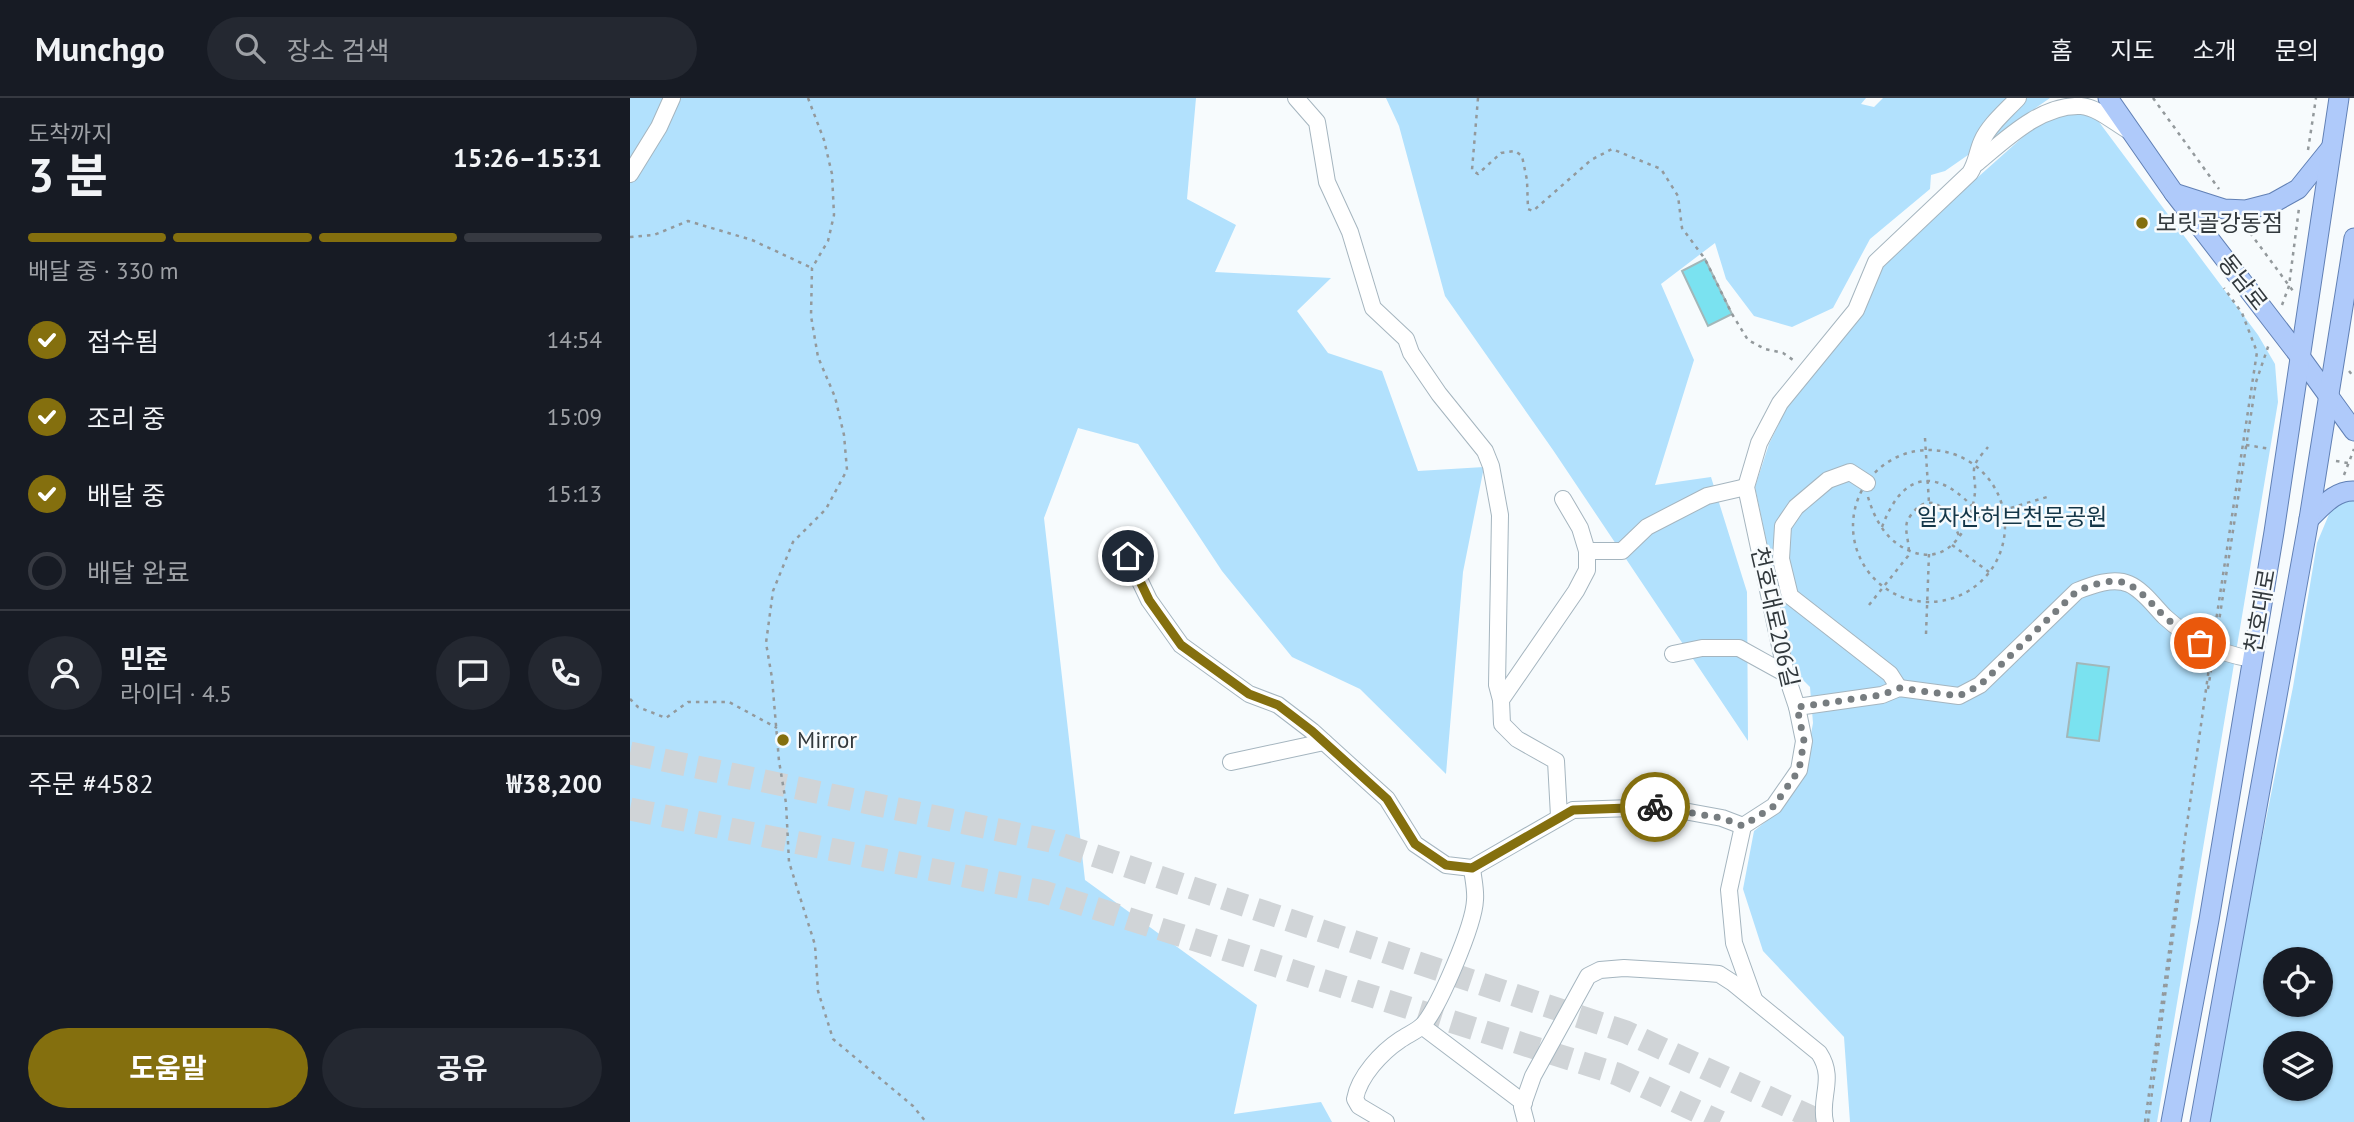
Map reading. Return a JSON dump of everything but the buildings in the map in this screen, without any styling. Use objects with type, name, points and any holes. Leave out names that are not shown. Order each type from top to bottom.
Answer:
[{"type":"main road","name":"동남로","points":[[2108,98],[2174,193],[2354,431]]},
{"type":"main road","name":"천호대로","points":[[2171,1122],[2209,920],[2301,358],[2339,98]]},
{"type":"main road","points":[[2174,193],[2224,209],[2246,210],[2273,203],[2298,189],[2332,147]]},
{"type":"main road","name":"천호대로","points":[[2200,1122],[2309,519],[2353,258],[2354,238]]},
{"type":"main road","points":[[2309,519],[2329,500],[2350,491]]},
{"type":"street","points":[[630,174],[659,127],[672,98]]},
{"type":"street","points":[[1296,98],[1317,122],[1327,182],[1350,232],[1373,307],[1406,339],[1411,353],[1439,394],[1485,451],[1492,466],[1500,515],[1497,685],[1502,724],[1517,739],[1556,761],[1559,816]]},
{"type":"street","name":"천호대로206길","points":[[2018,98],[1989,130],[1982,142],[1977,163],[1970,173],[1876,262],[1856,310],[1780,403],[1759,443],[1746,487],[1786,674],[1797,707],[1882,695],[1899,688],[1959,696],[1970,692],[2077,591],[2096,584],[2127,582],[2136,587],[2168,620],[2213,649],[2225,655],[2251,659]]},
{"type":"street","points":[[1977,163],[2035,119],[2061,109],[2081,106],[2094,110],[2133,134]]},
{"type":"street","points":[[1867,483],[1850,472],[1828,480],[1796,507],[1783,526],[1781,559],[1790,596],[1890,674],[1899,688]]},
{"type":"street","points":[[1587,551],[1622,551],[1647,527],[1707,496],[1746,487]]},
{"type":"street","points":[[1501,700],[1576,591],[1587,570],[1587,551],[1580,528],[1563,499]]},
{"type":"street","points":[[1128,556],[1149,600],[1181,645],[1249,694],[1278,705],[1324,742],[1387,799],[1415,844],[1446,865],[1472,868],[1573,810],[1662,807],[1722,818],[1743,826]]},
{"type":"street","points":[[1673,654],[1702,648],[1739,648],[1786,674]]},
{"type":"street","points":[[1755,1001],[1734,943],[1729,890],[1743,826],[1774,806],[1799,770],[1804,741],[1797,707]]},
{"type":"street","points":[[1231,762],[1324,742]]},
{"type":"street","points":[[1386,1122],[1359,1106],[1355,1098],[1357,1087],[1374,1064],[1397,1042],[1422,1026],[1437,1004],[1470,924],[1475,900],[1472,868]]},
{"type":"street","points":[[1526,1122],[1524,1103],[1534,1076],[1588,976],[1600,970],[1624,968],[1719,974],[1755,1001],[1819,1053],[1826,1064],[1825,1122]]},
{"type":"street","points":[[1422,1026],[1524,1103]]},
{"type":"path","points":[[807,98],[827,151],[832,174],[834,215],[828,242],[812,268],[811,316],[818,357],[835,397],[844,435],[847,470],[826,509],[793,542],[773,591],[766,643],[786,803],[789,862],[815,945],[818,991],[833,1039],[913,1106],[926,1122]]},
{"type":"path","points":[[1478,98],[1472,170],[1478,174],[1501,153],[1515,151],[1522,156],[1527,180],[1528,209],[1533,211],[1591,160],[1612,149],[1661,169],[1678,196],[1682,228],[1706,259],[1732,314],[1748,340],[1765,349],[1783,353],[1807,370]]},
{"type":"path","points":[[2153,98],[2308,313]]},
{"type":"path","points":[[630,237],[654,235],[688,221],[752,240],[812,268]]},
{"type":"path","points":[[2146,1122],[2257,352],[2242,313],[2219,279]]},
{"type":"path","points":[[2336,351],[2354,377]]},
{"type":"path","points":[[1925,438],[1928,503]]},
{"type":"path","points":[[1867,483],[1874,514],[1881,528],[1895,542],[1910,550],[1929,554],[1940,552],[1960,538],[1969,520],[1975,493],[1974,466],[1988,447]]},
{"type":"path","points":[[2350,491],[2343,477],[2354,449]]},
{"type":"path","points":[[1925,450],[1951,454],[1974,466],[1993,485],[2003,510],[2005,526],[2003,542],[1989,572],[1977,584],[1946,600],[1928,602],[1905,598],[1883,587],[1867,571],[1857,550],[1853,527],[1856,504],[1867,483],[1878,470],[1908,453],[1925,450]]},
{"type":"path","points":[[1881,528],[1899,493],[1913,484],[1927,481],[1952,488],[1972,506]]},
{"type":"path","points":[[1969,520],[2047,497]]},
{"type":"path","points":[[1869,605],[1909,556],[1907,523],[1912,513],[1921,505],[1935,504],[1945,509],[1960,538]]},
{"type":"path","points":[[1952,545],[1989,572]]},
{"type":"path","points":[[1926,634],[1929,554]]},
{"type":"path","points":[[630,699],[638,707],[666,718],[688,702],[729,702],[777,728]]},
{"type":"green space","points":[[630,98],[1196,98],[1187,199],[1236,225],[1215,272],[1331,278],[1297,311],[1328,353],[1382,371],[1418,471],[1484,467],[1463,572],[1446,774],[1360,689],[1292,657],[1222,571],[1138,444],[1078,428],[1044,518],[1085,880],[1257,1005],[1234,1114],[1321,1102],[1332,1122],[630,1122]]},
{"type":"green space","points":[[1386,98],[1866,98],[1861,104],[1874,107],[1883,98],[2050,98],[1945,171],[1931,175],[1930,189],[1870,239],[1833,308],[1792,327],[1754,316],[1726,279],[1715,243],[1661,284],[1694,360],[1655,485],[1711,477],[1747,592],[1748,741],[1553,450],[1445,296],[1399,126]]},
{"type":"green space","name":"일자산허브천문공원","points":[[2067,112],[2096,118],[2258,335],[2275,364],[2278,402],[2157,1122],[1850,1122],[1844,1037],[1763,951],[1743,889],[1754,831],[1780,810],[1803,778],[1813,723],[1810,687],[1793,670],[1755,487],[1769,444],[1788,405],[1883,262],[2035,126]]},
{"type":"green space","points":[[2354,499],[2354,1122],[2204,1122],[2293,687],[2317,543],[2332,507]]},
{"type":"tunnel","points":[[630,753],[1051,841],[1626,1032],[1822,1122]]},
{"type":"tunnel","points":[[630,809],[1044,892],[1617,1074],[1720,1122]]},
{"type":"way so far","points":[[1655,807],[1722,818],[1743,826],[1774,806],[1799,770],[1804,741],[1797,707],[1882,695],[1899,688],[1959,696],[1970,692],[2077,591],[2096,584],[2118,581],[2136,587],[2168,620],[2200,643]]},
{"type":"place","name":"보릿골강동점","points":[[2142,223]]},
{"type":"place","name":"Mirror","points":[[783,740]]},
{"type":"route","points":[[1128,556],[1149,600],[1181,645],[1249,694],[1278,705],[1312,731],[1387,799],[1415,844],[1446,865],[1472,868],[1573,810],[1655,807]]}]
